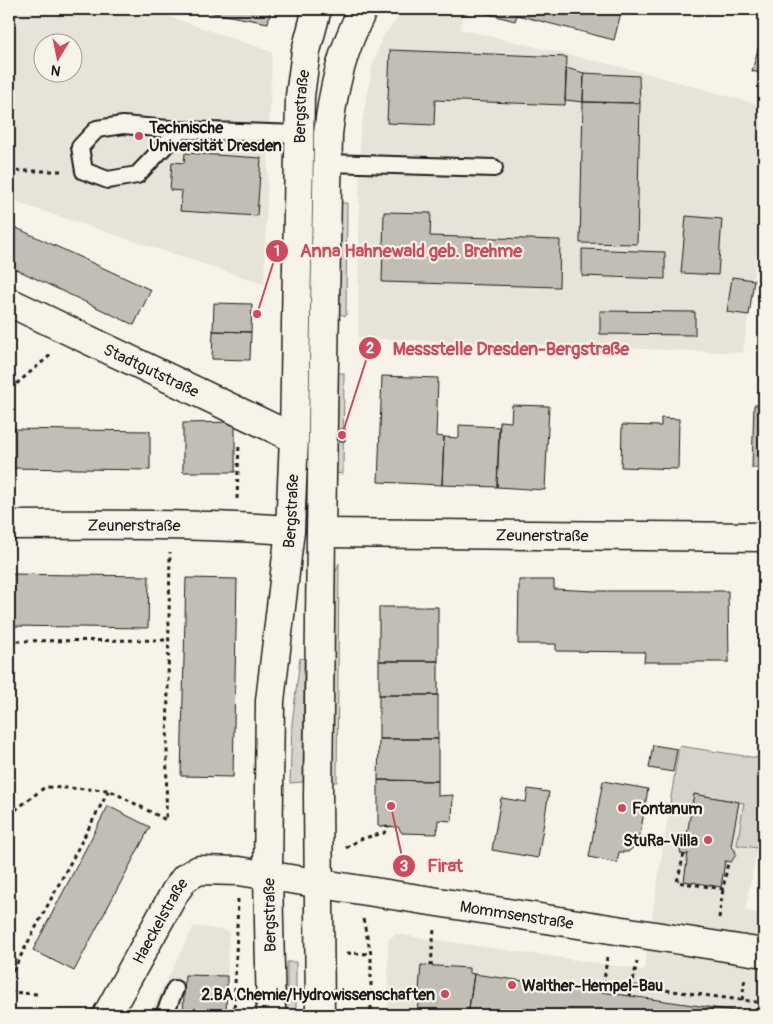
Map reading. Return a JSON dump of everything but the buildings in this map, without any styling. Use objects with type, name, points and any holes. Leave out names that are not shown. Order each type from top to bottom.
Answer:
[{"type":"main road","name":"Bergstraße","points":[[271,1015],[268,876],[270,701],[290,530],[294,438],[300,96],[304,62],[317,9]]},
{"type":"main road","name":"Bergstraße","points":[[320,1015],[318,788],[328,134],[332,99],[340,66],[350,34],[363,9]]},
{"type":"main road","name":"Stadtgutstraße","points":[[9,302],[294,438]]},
{"type":"main road","name":"Zeunerstraße","points":[[9,525],[170,524],[290,530]]},
{"type":"main road","name":"Zeunerstraße","points":[[321,534],[764,537]]},
{"type":"main road","name":"Haeckelstraße","points":[[107,1015],[175,892],[185,878],[199,870],[239,871],[268,876]]},
{"type":"main road","name":"Mommsenstraße","points":[[268,876],[764,952]]},
{"type":"lane","points":[[180,130],[137,175],[108,180],[84,171],[80,147],[97,129],[123,126],[299,134]]},
{"type":"lane","points":[[328,163],[494,168]]},
{"type":"lane","points":[[164,1015],[175,989]]},
{"type":"path","points":[[9,170],[84,171]]},
{"type":"path","points":[[9,386],[15,385],[62,346],[70,331]]},
{"type":"path","points":[[237,499],[238,473]]},
{"type":"path","points":[[9,815],[45,787],[109,790],[166,820],[170,524]]},
{"type":"path","points":[[9,641],[168,640]]},
{"type":"path","points":[[9,978],[109,790]]},
{"type":"path","points":[[345,848],[360,839],[384,833],[388,826]]},
{"type":"path","points":[[684,854],[677,882],[723,889],[728,862]]},
{"type":"path","points":[[234,1015],[239,871]]},
{"type":"path","points":[[356,890],[371,954],[371,1015]]},
{"type":"path","points":[[432,966],[436,902]]},
{"type":"path","points":[[611,929],[604,982],[764,1003]]},
{"type":"path","points":[[630,996],[635,979]]},
{"type":"path","points":[[9,992],[37,994]]},
{"type":"shaded area","name":"Technische Universität Dresden","points":[[9,9],[147,9],[272,52],[264,284],[9,200]]},
{"type":"shaded area","points":[[404,9],[465,9],[460,29],[642,72],[764,106],[764,202],[743,353],[358,338],[360,133],[372,67],[383,37]]},
{"type":"shaded area","points":[[339,203],[347,203],[346,316],[337,313]]},
{"type":"shaded area","points":[[337,373],[344,373],[343,474],[334,473]]},
{"type":"shaded area","points":[[339,563],[337,782],[332,782],[335,574]]},
{"type":"shaded area","points":[[300,658],[304,659],[303,782],[290,783],[292,724]]},
{"type":"shaded area","points":[[679,746],[764,759],[764,813],[745,911],[764,914],[764,1015],[388,1015],[388,940],[395,934],[644,970]]},
{"type":"shaded area","points":[[679,746],[764,759],[764,813],[758,848],[737,845],[744,803],[694,794],[692,808],[670,804]]},
{"type":"shaded area","points":[[194,926],[229,931],[226,1015],[149,1015]]},
{"type":"shaded area","points":[[287,962],[296,962],[296,1015],[287,1015]]},
{"type":"place","name":"Technische Universität Dresden","points":[[139,136]]},
{"type":"place","name":"Anna Hahnewald geb. Brehme","points":[[257,314]]},
{"type":"place","name":"Messstelle Dresden-Bergstraße","points":[[342,435]]},
{"type":"place","name":"Firat","points":[[391,806]]},
{"type":"place","name":"Fontanum","points":[[622,808]]},
{"type":"place","name":"StuRa-Villa","points":[[708,840]]},
{"type":"place","name":"Walther-Hempel-Bau","points":[[512,985]]},
{"type":"place","name":"2.BA Chemie/Hydrowissenschaften","points":[[445,994]]}]
